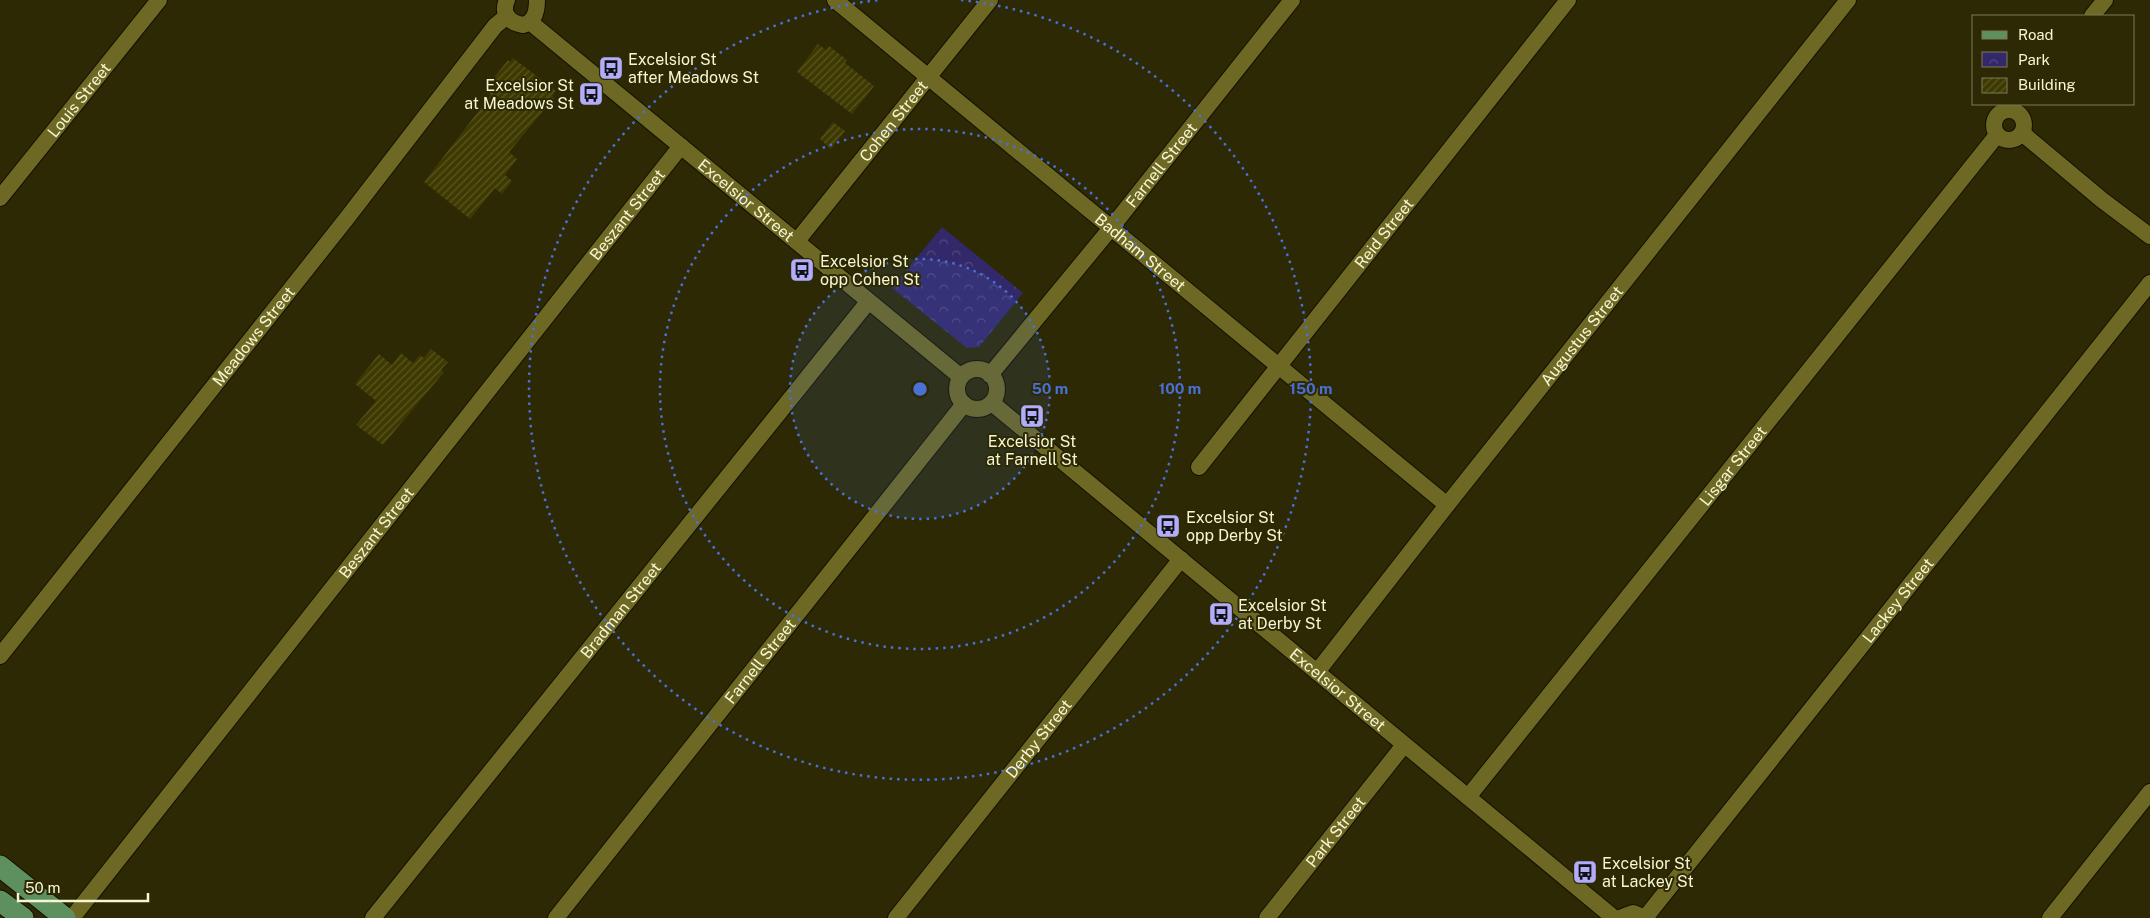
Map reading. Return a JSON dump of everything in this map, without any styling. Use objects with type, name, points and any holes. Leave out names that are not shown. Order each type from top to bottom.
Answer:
[{"type":"main road","points":[[0,866],[65,918]]},
{"type":"main road","points":[[0,900],[23,918]]},
{"type":"street","name":"Louis Street","points":[[0,198],[159,0]]},
{"type":"street","points":[[507,8],[518,24],[530,22],[537,10],[537,0]]},
{"type":"street","name":"Badham Street","points":[[836,0],[1446,505]]},
{"type":"street","name":"Cohen Street","points":[[797,241],[930,78],[990,0]]},
{"type":"street","name":"Farnell Street","points":[[990,375],[1111,228],[1292,0]]},
{"type":"street","name":"Reid Street","points":[[1199,467],[1568,0]]},
{"type":"street","name":"Augustus Street","points":[[1317,672],[1446,505],[1848,0]]},
{"type":"street","points":[[2093,15],[2105,0]]},
{"type":"street","name":"Meadows Street","points":[[0,656],[347,218],[507,8]]},
{"type":"street","name":"Excelsior Street","points":[[530,22],[961,377]]},
{"type":"street","points":[[2019,108],[2023,118],[2024,128],[2022,133],[2010,141],[2001,139],[1997,136],[1993,126],[1997,115],[2006,110],[2019,108]]},
{"type":"street","points":[[2022,133],[2102,200],[2150,236]]},
{"type":"street","name":"Lisgar Street","points":[[1468,797],[1997,136]]},
{"type":"street","name":"Beszant Street","points":[[72,918],[681,146]]},
{"type":"street","name":"Lackey Street","points":[[1645,918],[2150,283]]},
{"type":"street","name":"Bradman Street","points":[[373,918],[868,302]]},
{"type":"street","points":[[978,369],[990,375],[997,386],[997,392],[992,403],[987,407],[974,409],[964,404],[958,394],[958,382],[961,377],[978,369]]},
{"type":"street","name":"Excelsior Street","points":[[992,403],[1614,918]]},
{"type":"street","name":"Farnell Street","points":[[556,918],[964,404]]},
{"type":"street","name":"Derby Street","points":[[896,918],[1181,559]]},
{"type":"street","name":"Park Street","points":[[1267,918],[1404,745]]},
{"type":"street","points":[[2050,918],[2150,792]]},
{"type":"street","points":[[1620,918],[1634,913],[1645,918]]},
{"type":"green space","points":[[942,227],[1023,293],[979,347],[967,348],[892,288]]},
{"type":"building","points":[[818,44],[826,50],[829,46],[847,60],[845,63],[874,86],[852,114],[797,72]]},
{"type":"building","points":[[513,58],[555,90],[552,96],[554,98],[509,152],[517,159],[505,175],[512,181],[502,194],[495,188],[470,219],[424,182],[491,95],[485,89],[508,60],[510,62]]},
{"type":"building","points":[[833,122],[845,131],[831,149],[820,139]]},
{"type":"building","points":[[431,349],[448,362],[441,370],[444,372],[383,445],[356,425],[376,401],[355,384],[379,354],[392,365],[401,353],[413,363],[420,355],[424,358]]},
{"type":"place","name":"Excelsior St after Meadows St","points":[[611,68]]},
{"type":"place","name":"Excelsior St at Meadows St","points":[[591,94]]},
{"type":"place","name":"Excelsior St opp Cohen St","points":[[802,270]]},
{"type":"place","name":"Excelsior St at Farnell St","points":[[1032,416]]},
{"type":"place","name":"Excelsior St opp Derby St","points":[[1168,526]]},
{"type":"place","name":"Excelsior St at Derby St","points":[[1221,614]]},
{"type":"place","name":"Excelsior St at Lackey St","points":[[1585,872]]}]
